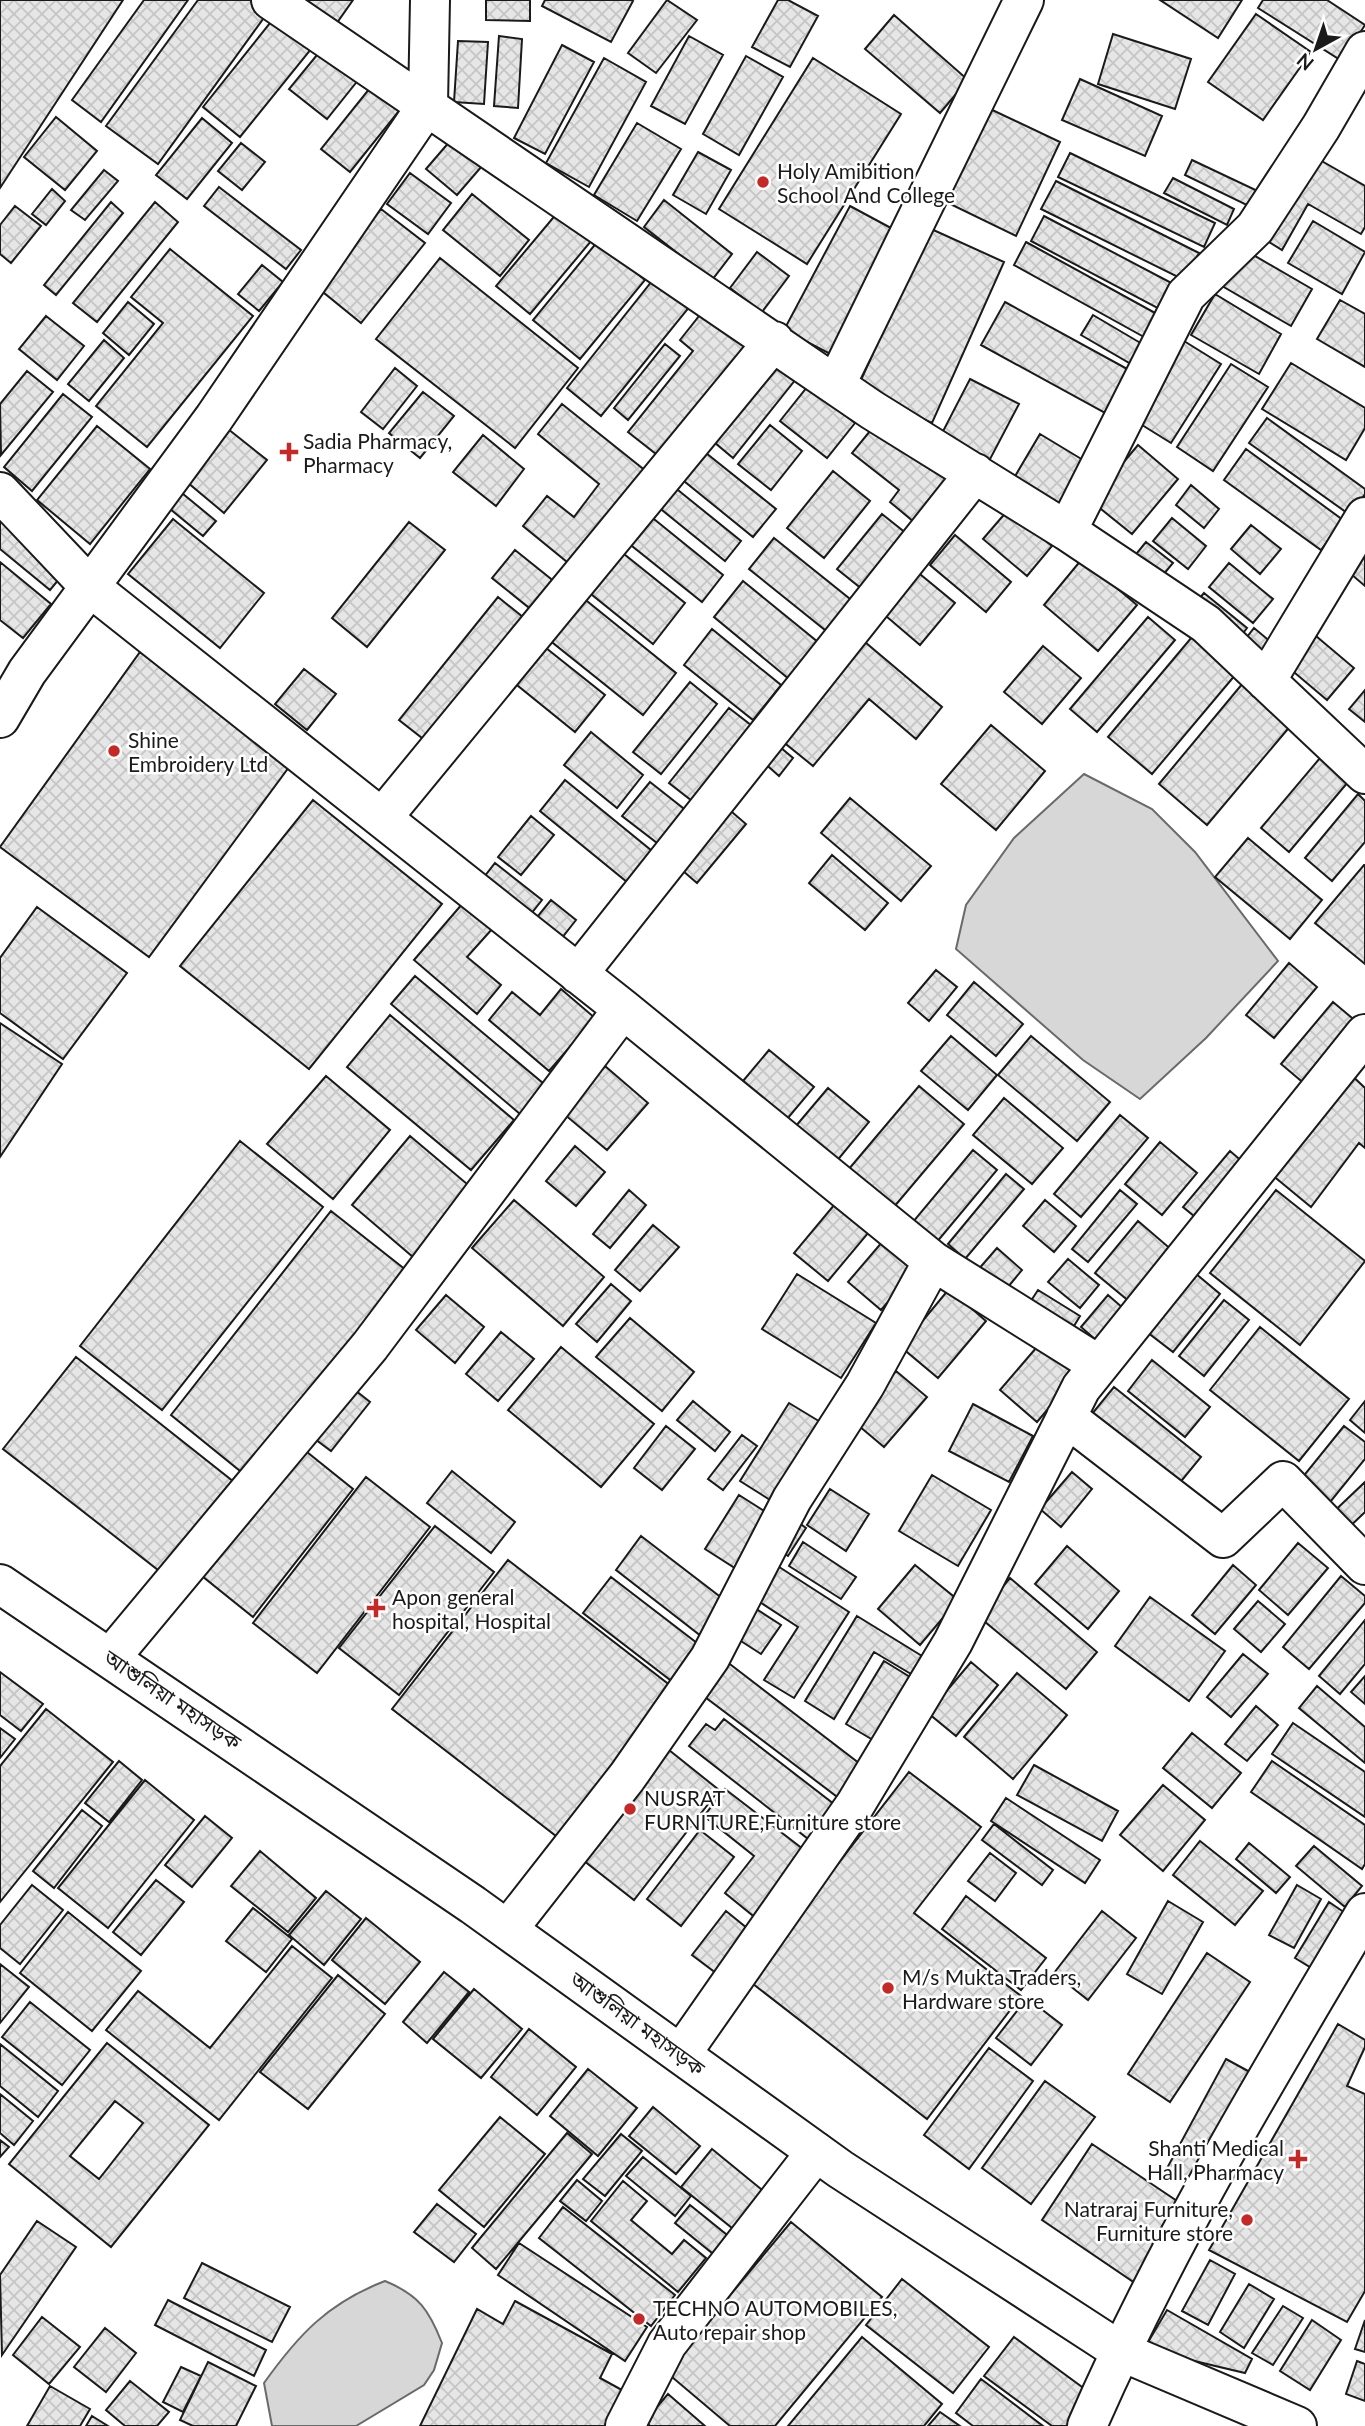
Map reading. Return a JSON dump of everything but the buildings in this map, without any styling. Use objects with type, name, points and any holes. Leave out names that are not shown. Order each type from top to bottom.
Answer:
[{"type":"main road","points":[[271,0],[429,104],[836,384],[1206,624],[1365,774]]},
{"type":"main road","points":[[0,718],[27,672],[214,418],[429,104],[430,0]]},
{"type":"main road","points":[[836,384],[1024,0]]},
{"type":"main road","points":[[1066,531],[1186,295],[1255,228],[1321,127],[1365,51]]},
{"type":"main road","points":[[382,818],[774,341]]},
{"type":"main road","points":[[578,974],[975,473]]},
{"type":"main road","points":[[0,492],[90,587],[623,1009],[933,1261],[1099,1364]]},
{"type":"main road","points":[[1266,681],[1365,517]]},
{"type":"main road","points":[[111,1657],[370,1346],[471,1215],[623,1009]]},
{"type":"main road","points":[[681,2054],[855,1805],[953,1642],[1081,1388],[1365,1034]]},
{"type":"main road","points":[[508,1929],[627,1777],[710,1658],[792,1499],[864,1385],[933,1261]]},
{"type":"main road","points":[[1066,1417],[1223,1538],[1283,1481],[1365,1565]]},
{"type":"main road","name":"আশুলিয়া মহাসড়ক","points":[[0,1584],[508,1929],[816,2152],[1120,2351],[1297,2426]]},
{"type":"main road","points":[[1087,2426],[1120,2351],[1256,2098],[1365,1913]]},
{"type":"main road","points":[[625,2426],[667,2344],[816,2152]]},
{"type":"shaded area","points":[[1084,774],[1152,809],[1195,852],[1278,961],[1206,1038],[1140,1099],[1083,1060],[956,949],[966,905],[1014,838]]},
{"type":"shaded area","points":[[385,2281],[415,2298],[432,2321],[442,2343],[434,2370],[424,2385],[356,2426],[272,2426],[264,2383],[277,2365],[303,2335],[331,2310],[347,2299]]},
{"type":"place","name":"Holy Amibition School And College","points":[[763,182]]},
{"type":"place","name":"Sadia Pharmacy, Pharmacy","points":[[289,452]]},
{"type":"place","name":"Shine Embroidery Ltd","points":[[114,751]]},
{"type":"place","name":"Apon general hospital, Hospital","points":[[376,1608]]},
{"type":"place","name":"NUSRAT FURNITURE,Furniture store","points":[[630,1809]]},
{"type":"place","name":"M/s Mukta Traders, Hardware store","points":[[888,1988]]},
{"type":"place","name":"Shanti Medical Hall, Pharmacy","points":[[1298,2159]]},
{"type":"place","name":"Natraraj Furniture, Furniture store","points":[[1247,2220]]},
{"type":"place","name":"TECHNO AUTOMOBILES, Auto repair shop","points":[[639,2319]]}]
